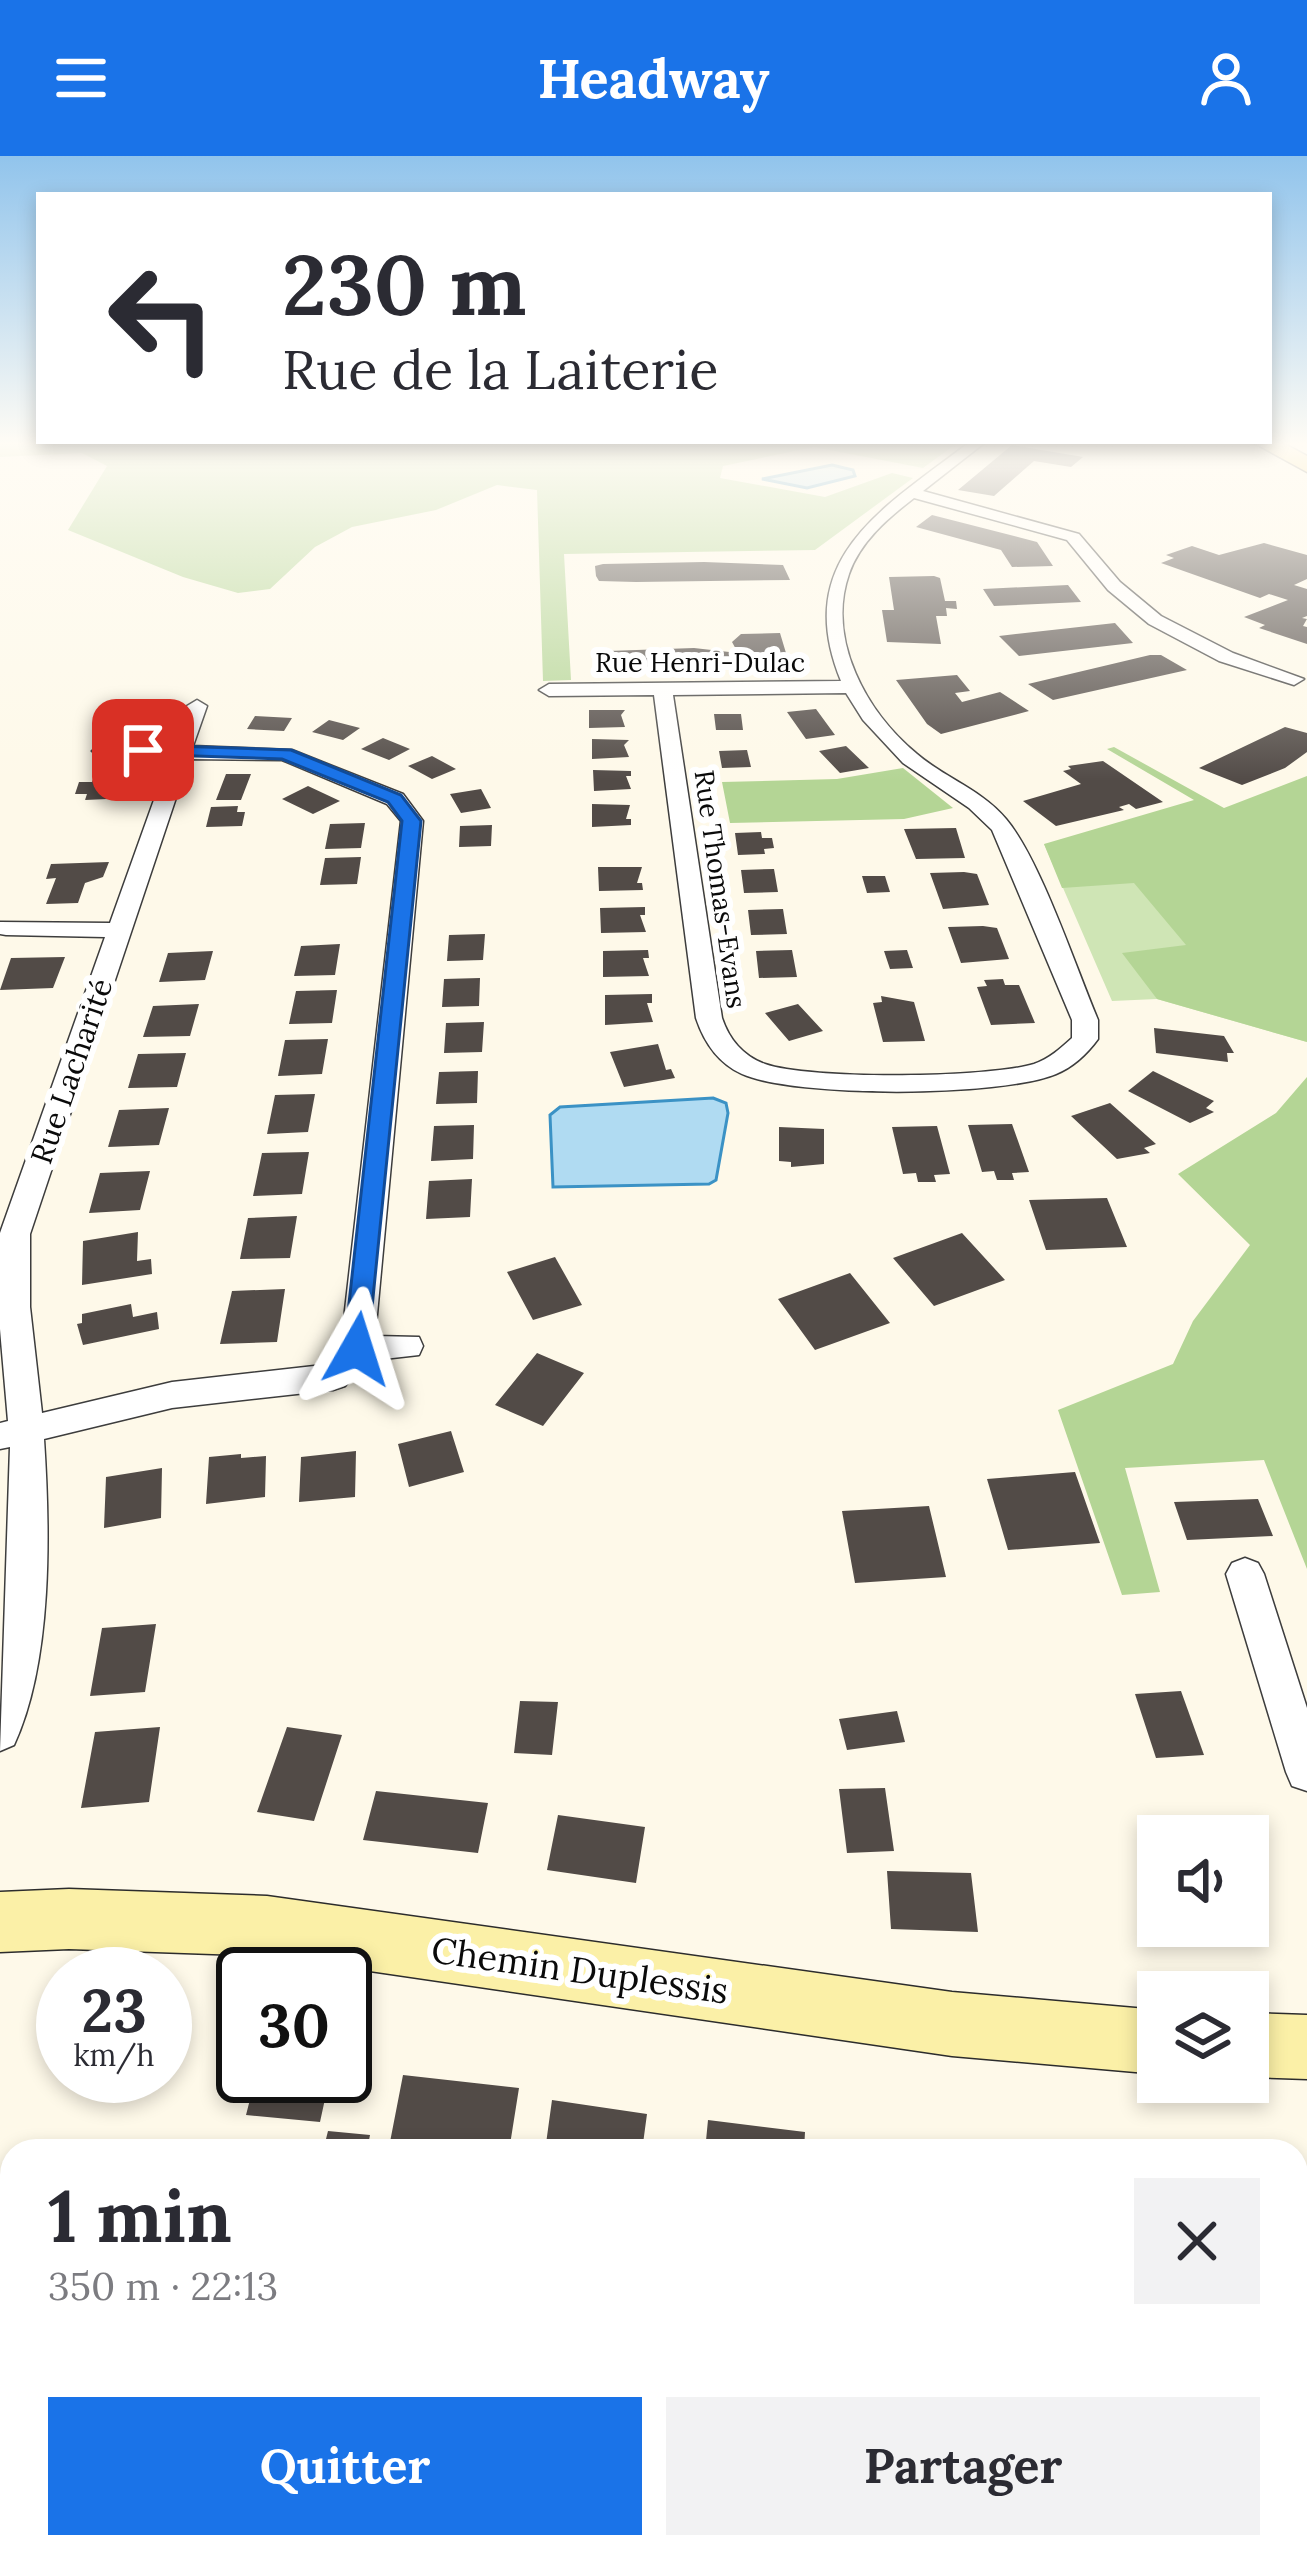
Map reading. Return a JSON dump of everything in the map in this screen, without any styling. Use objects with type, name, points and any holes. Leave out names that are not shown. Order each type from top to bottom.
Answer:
[{"type":"street","name":"Rue Thomas-Evans","points":[[663,689],[709,1018],[714,1037],[731,1056],[759,1072],[803,1080],[1001,1077],[1056,1065],[1085,1039],[1085,1020],[1010,839],[986,811],[893,744],[852,688],[837,644],[835,618],[843,570],[852,556]]},
{"type":"street","points":[[1089,556],[1114,586],[1155,620],[1226,657],[1294,679]]},
{"type":"street","name":"Rue Henri-Dulac","points":[[549,690],[852,688]]},
{"type":"street","name":"Rue Lacharité","points":[[0,1732],[26,1618],[13,1432],[10,1288],[15,1234],[197,706]]},
{"type":"street","points":[[13,1432],[172,1395],[333,1377],[357,1349],[412,821],[395,799],[285,754],[102,751]]},
{"type":"street","points":[[6,928],[120,930]]},
{"type":"street","points":[[357,1349],[407,1346]]},
{"type":"street","points":[[1245,1574],[1307,1772]]},
{"type":"street","name":"Chemin Duplessis","points":[[0,1922],[69,1919],[267,1926],[952,2024],[1137,2040]]},
{"type":"street","points":[[1269,2046],[1307,2047]]},
{"type":"green space","points":[[132,556],[305,556],[270,589],[238,593]]},
{"type":"green space","points":[[539,556],[564,556],[571,680],[543,681]]},
{"type":"green space","points":[[1114,747],[1224,808],[1307,776],[1307,1042],[1157,999],[1122,953],[1186,945],[1134,883],[1062,888],[1044,844],[1194,800],[1107,749]]},
{"type":"green space","points":[[903,768],[953,808],[904,819],[730,823],[722,782],[837,779]]},
{"type":"green space","points":[[1246,834],[1307,1042],[1157,999],[1112,1001],[1044,844]]},
{"type":"green space","points":[[1307,1077],[1307,1569],[1264,1460],[1125,1468],[1160,1592],[1122,1595],[1058,1410],[1173,1364],[1193,1321],[1250,1245],[1178,1174],[1276,1113]]},
{"type":"water","points":[[713,1098],[726,1103],[728,1113],[716,1180],[709,1184],[553,1187],[550,1115],[560,1107]]},
{"type":"building","points":[[1005,556],[1046,556],[1053,566],[1012,567]]},
{"type":"building","points":[[1169,556],[1307,556],[1307,579],[1294,585],[1307,589],[1307,616],[1302,618],[1307,619],[1303,626],[1307,627],[1307,644],[1259,628],[1265,625],[1244,617],[1288,600],[1269,594],[1260,598],[1161,563],[1174,558]]},
{"type":"building","points":[[603,564],[783,565],[790,580],[599,581],[595,566]]},
{"type":"building","points":[[889,577],[940,578],[945,601],[956,601],[957,609],[946,608],[947,616],[936,616],[941,644],[887,642],[882,610],[894,610]]},
{"type":"building","points":[[1068,585],[1081,602],[994,606],[983,589]]},
{"type":"building","points":[[1115,623],[1133,643],[1019,656],[999,636]]},
{"type":"building","points":[[780,633],[789,663],[721,665],[722,669],[693,672],[617,671],[612,661],[605,662],[608,651],[694,648],[738,653],[732,642],[741,634]]},
{"type":"building","points":[[1161,655],[1187,670],[1053,700],[1028,684]]},
{"type":"building","points":[[957,675],[970,691],[955,693],[962,702],[1000,692],[1029,711],[941,734],[927,724],[896,680]]},
{"type":"building","points":[[816,709],[835,735],[806,739],[787,712]]},
{"type":"building","points":[[589,710],[625,710],[621,715],[625,727],[589,728]]},
{"type":"building","points":[[714,714],[741,714],[743,730],[716,730]]},
{"type":"building","points":[[255,716],[292,718],[284,731],[247,729]]},
{"type":"building","points":[[329,720],[360,728],[343,740],[312,732]]},
{"type":"building","points":[[1285,727],[1307,733],[1307,752],[1285,768],[1242,785],[1199,768]]},
{"type":"building","points":[[383,738],[410,749],[389,760],[361,749]]},
{"type":"building","points":[[592,739],[629,740],[624,745],[629,757],[592,759]]},
{"type":"building","points":[[846,746],[869,768],[840,773],[819,751]]},
{"type":"building","points":[[747,750],[751,767],[722,768],[719,751]]},
{"type":"building","points":[[432,756],[456,769],[432,779],[408,766]]},
{"type":"building","points":[[1103,761],[1163,802],[1136,809],[1129,804],[1119,807],[1124,810],[1056,826],[1023,801],[1081,784],[1063,771],[1071,769],[1068,766]]},
{"type":"building","points":[[593,770],[631,771],[626,776],[631,789],[594,791]]},
{"type":"building","points":[[226,774],[251,774],[241,800],[216,800]]},
{"type":"building","points":[[138,775],[130,798],[85,800],[87,794],[75,794],[79,782],[92,782],[94,777]]},
{"type":"building","points":[[308,786],[340,801],[313,814],[282,799]]},
{"type":"building","points":[[481,789],[491,808],[461,813],[450,794]]},
{"type":"building","points":[[592,804],[630,805],[626,819],[631,819],[631,825],[592,827]]},
{"type":"building","points":[[238,806],[237,812],[245,812],[242,826],[206,827],[211,807]]},
{"type":"building","points":[[365,823],[361,848],[325,849],[330,824]]},
{"type":"building","points":[[492,825],[491,846],[459,847],[460,826]]},
{"type":"building","points":[[956,828],[965,858],[916,859],[904,829]]},
{"type":"building","points":[[761,832],[762,838],[772,838],[774,848],[764,849],[765,854],[738,855],[735,833]]},
{"type":"building","points":[[361,857],[357,884],[320,885],[325,858]]},
{"type":"building","points":[[109,862],[103,877],[85,883],[78,903],[46,904],[56,878],[46,879],[51,864]]},
{"type":"building","points":[[598,867],[642,867],[637,883],[642,883],[643,890],[599,891]]},
{"type":"building","points":[[774,869],[778,892],[744,893],[741,870]]},
{"type":"building","points":[[930,873],[977,874],[989,905],[943,909]]},
{"type":"building","points":[[862,876],[885,876],[890,892],[867,893]]},
{"type":"building","points":[[645,907],[645,915],[640,915],[646,932],[601,933],[600,908]]},
{"type":"building","points":[[783,909],[787,934],[751,935],[748,910]]},
{"type":"building","points":[[948,927],[997,928],[1009,959],[961,963]]},
{"type":"building","points":[[485,934],[483,960],[447,961],[449,935]]},
{"type":"building","points":[[340,944],[335,975],[294,976],[301,946]]},
{"type":"building","points":[[648,950],[649,958],[643,958],[649,976],[603,977],[603,951]]},
{"type":"building","points":[[792,950],[797,977],[759,978],[756,951]]},
{"type":"building","points":[[907,950],[913,968],[890,969],[884,951]]},
{"type":"building","points":[[213,951],[205,980],[159,982],[168,953]]},
{"type":"building","points":[[65,957],[53,988],[0,990],[11,958]]},
{"type":"building","points":[[480,978],[479,1006],[442,1007],[444,979]]},
{"type":"building","points":[[1003,979],[1005,985],[1019,985],[1035,1023],[991,1025],[977,987],[987,986],[984,980]]},
{"type":"building","points":[[337,990],[332,1023],[289,1024],[296,991]]},
{"type":"building","points":[[652,994],[652,1003],[647,1003],[653,1022],[605,1025],[605,995]]},
{"type":"building","points":[[881,996],[914,1002],[925,1041],[883,1042],[873,1003],[882,1002]]},
{"type":"building","points":[[199,1004],[190,1036],[143,1037],[153,1006]]},
{"type":"building","points":[[798,1004],[823,1031],[789,1041],[765,1013]]},
{"type":"building","points":[[484,1022],[482,1052],[444,1053],[446,1023]]},
{"type":"building","points":[[1154,1028],[1224,1036],[1234,1053],[1227,1053],[1228,1062],[1156,1053]]},
{"type":"building","points":[[328,1039],[322,1074],[278,1076],[285,1040]]},
{"type":"building","points":[[658,1044],[666,1070],[671,1069],[675,1078],[624,1087],[610,1052]]},
{"type":"building","points":[[186,1053],[177,1087],[128,1088],[138,1054]]},
{"type":"building","points":[[478,1071],[477,1103],[436,1104],[439,1072]]},
{"type":"building","points":[[1153,1071],[1214,1101],[1206,1108],[1214,1112],[1190,1123],[1128,1091]]},
{"type":"building","points":[[315,1094],[308,1132],[267,1134],[275,1095]]},
{"type":"building","points":[[1110,1103],[1156,1144],[1144,1148],[1150,1153],[1117,1159],[1071,1116]]},
{"type":"building","points":[[169,1108],[159,1145],[108,1147],[119,1110]]},
{"type":"building","points":[[1012,1124],[1029,1172],[1012,1173],[1014,1180],[997,1180],[994,1171],[982,1172],[968,1125]]},
{"type":"building","points":[[474,1125],[473,1159],[431,1161],[434,1126]]},
{"type":"building","points":[[937,1126],[950,1174],[934,1175],[936,1182],[918,1182],[916,1173],[903,1174],[892,1127]]},
{"type":"building","points":[[779,1127],[824,1129],[824,1164],[791,1167],[791,1162],[779,1161]]},
{"type":"building","points":[[309,1152],[302,1194],[253,1196],[262,1153]]},
{"type":"building","points":[[150,1171],[140,1210],[89,1213],[100,1173]]},
{"type":"building","points":[[472,1179],[470,1217],[426,1219],[429,1181]]},
{"type":"building","points":[[1107,1198],[1127,1247],[1046,1250],[1029,1200]]},
{"type":"building","points":[[297,1216],[290,1258],[240,1259],[248,1218]]},
{"type":"building","points":[[138,1232],[137,1261],[151,1259],[152,1274],[82,1285],[83,1241]]},
{"type":"building","points":[[962,1233],[1005,1280],[934,1306],[893,1258]]},
{"type":"building","points":[[555,1257],[582,1305],[533,1320],[507,1272]]},
{"type":"building","points":[[850,1273],[890,1323],[815,1350],[778,1299]]},
{"type":"building","points":[[285,1289],[277,1342],[220,1344],[232,1291]]},
{"type":"building","points":[[131,1304],[133,1317],[157,1312],[159,1329],[83,1345],[77,1324],[82,1323],[82,1314]]},
{"type":"building","points":[[537,1353],[584,1373],[543,1426],[495,1405]]},
{"type":"building","points":[[451,1431],[464,1472],[409,1487],[398,1444]]},
{"type":"building","points":[[356,1451],[355,1497],[299,1502],[301,1457]]},
{"type":"building","points":[[241,1454],[241,1458],[266,1456],[265,1497],[206,1504],[209,1457]]},
{"type":"building","points":[[162,1468],[161,1518],[104,1528],[106,1477]]},
{"type":"building","points":[[1075,1472],[1100,1543],[1008,1550],[987,1479]]},
{"type":"building","points":[[1258,1499],[1273,1536],[1187,1540],[1174,1502]]},
{"type":"building","points":[[929,1506],[946,1577],[855,1583],[842,1511]]},
{"type":"building","points":[[156,1624],[145,1692],[90,1696],[102,1628]]},
{"type":"building","points":[[1181,1691],[1204,1755],[1156,1758],[1135,1694]]},
{"type":"building","points":[[520,1701],[558,1702],[552,1755],[514,1753]]},
{"type":"building","points":[[897,1711],[905,1742],[847,1750],[839,1719]]},
{"type":"building","points":[[160,1727],[149,1802],[81,1808],[95,1732]]},
{"type":"building","points":[[287,1727],[342,1735],[314,1821],[257,1812]]},
{"type":"building","points":[[885,1788],[894,1851],[847,1853],[839,1789]]},
{"type":"building","points":[[376,1791],[488,1803],[478,1853],[363,1840]]},
{"type":"building","points":[[558,1815],[645,1827],[636,1883],[547,1870]]},
{"type":"building","points":[[887,1871],[971,1873],[978,1932],[891,1929]]},
{"type":"building","points":[[403,2075],[519,2088],[511,2139],[391,2139]]},
{"type":"building","points":[[552,2100],[647,2114],[644,2139],[547,2139]]},
{"type":"building","points":[[249,2103],[324,2103],[320,2122],[246,2115]]},
{"type":"building","points":[[708,2120],[805,2132],[805,2139],[706,2139]]},
{"type":"building","points":[[328,2131],[370,2135],[369,2139],[326,2139]]},
{"type":"route","points":[[143,750],[285,754],[395,799],[412,821],[357,1349]]}]
